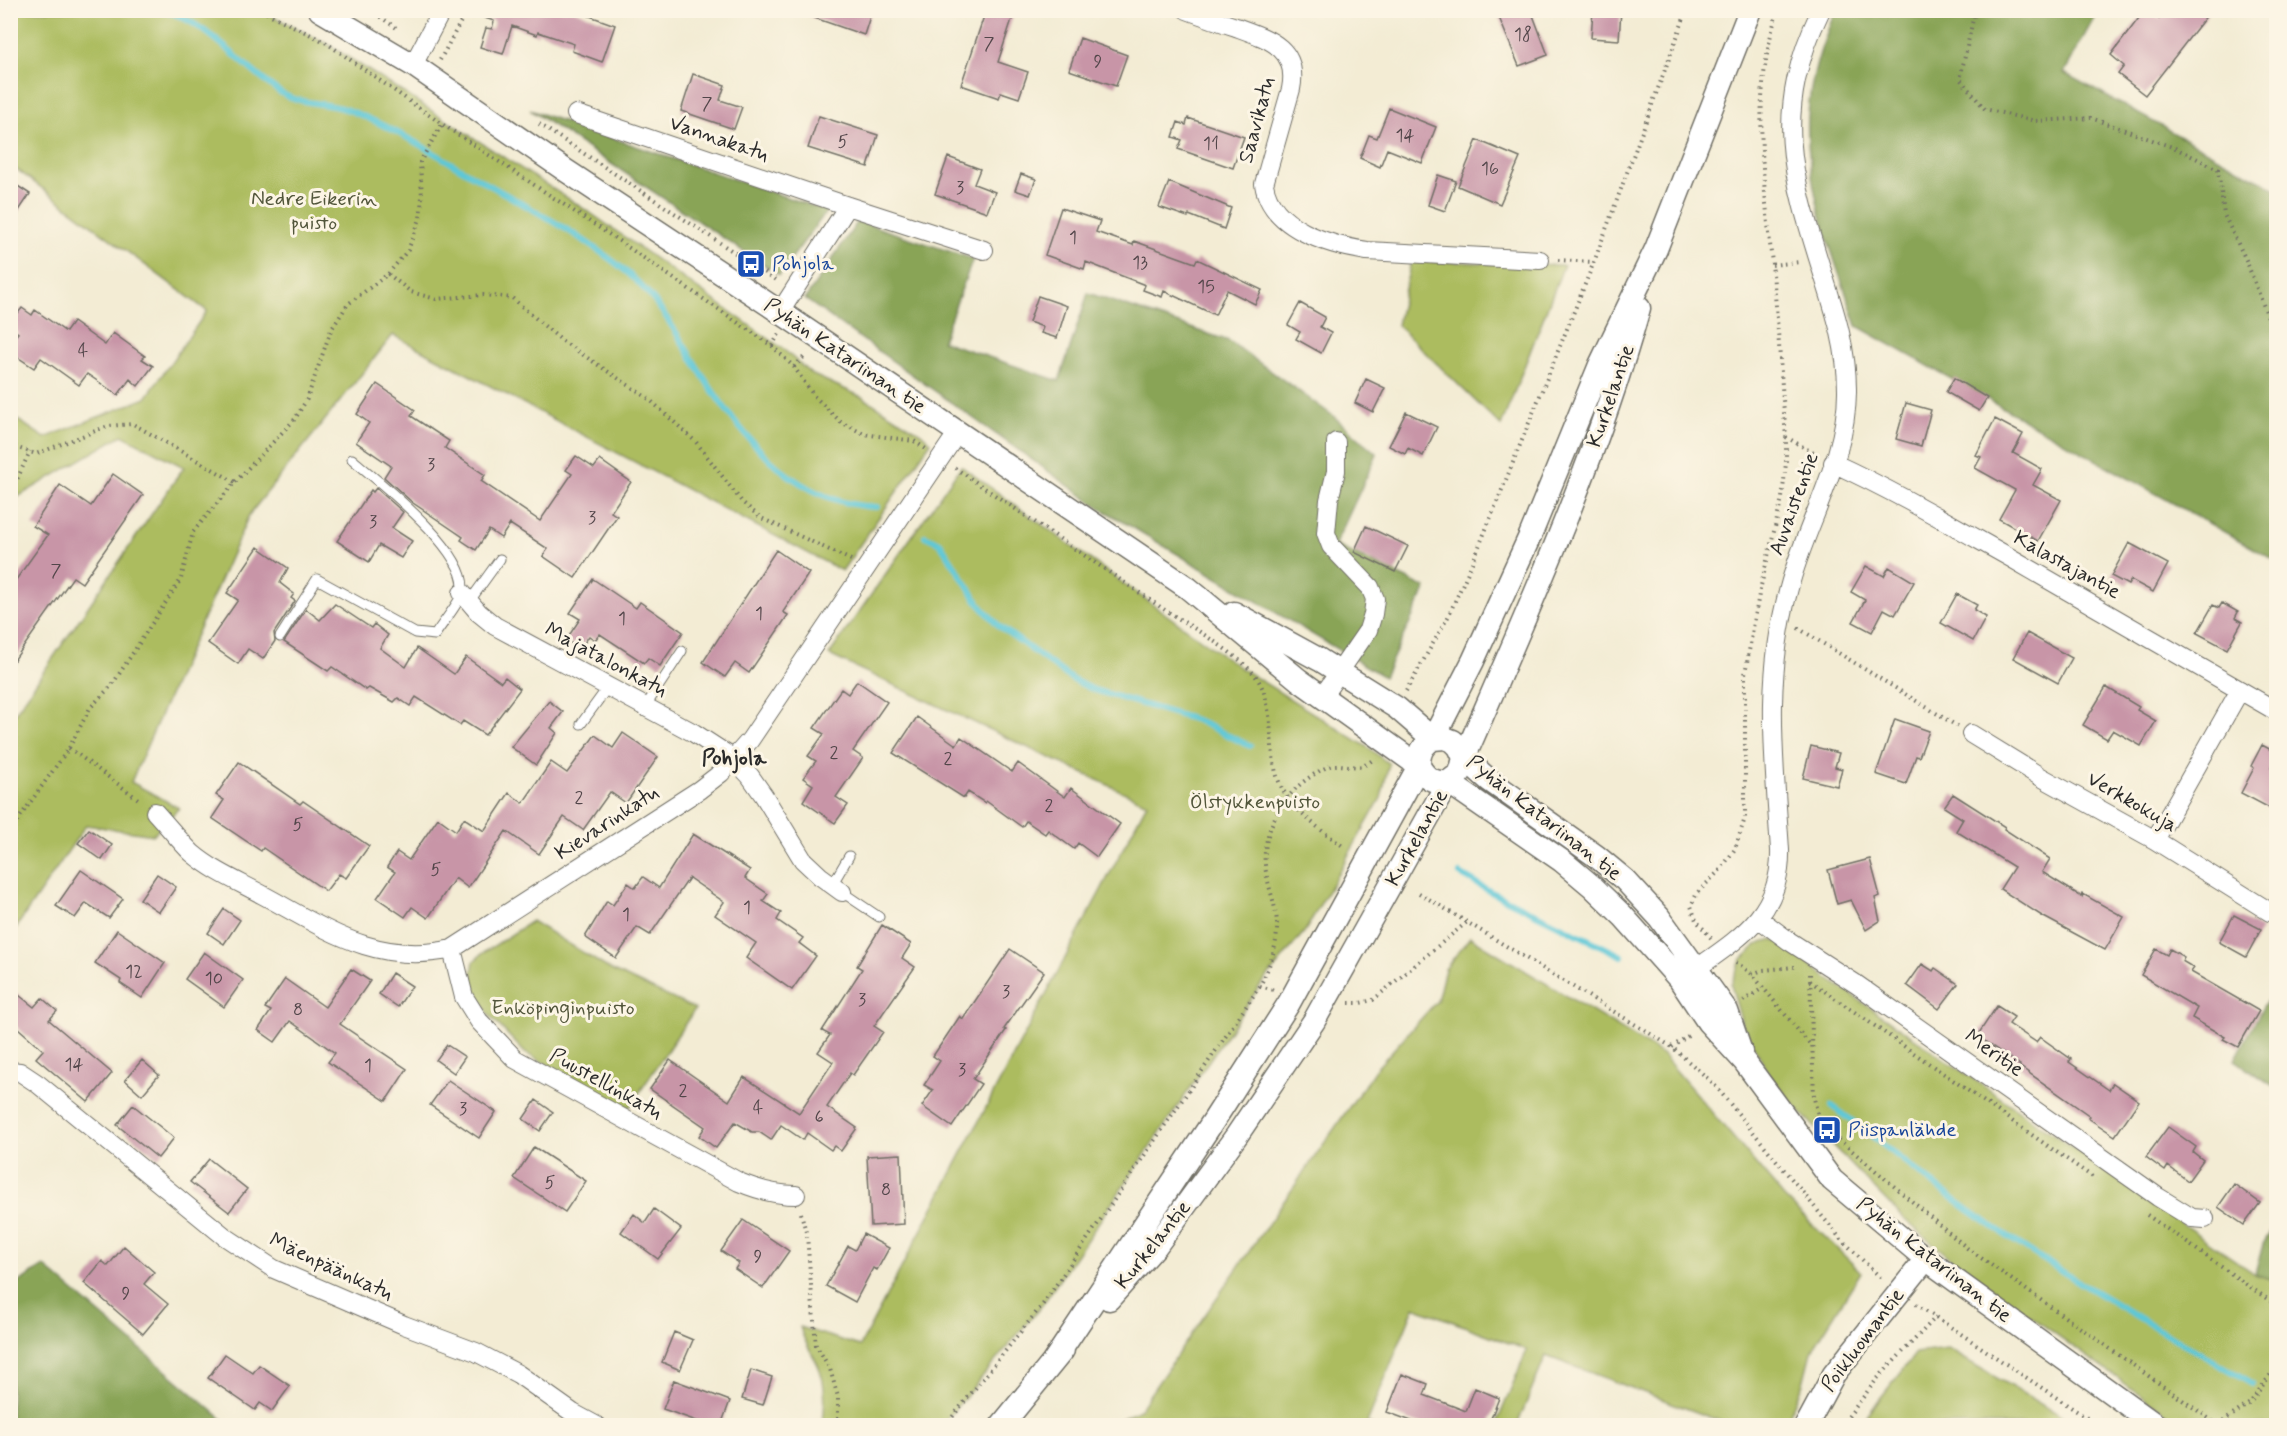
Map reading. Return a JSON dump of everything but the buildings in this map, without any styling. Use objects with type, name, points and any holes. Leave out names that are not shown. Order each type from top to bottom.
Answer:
[{"type":"street","name":"Pyhän Katariinan tie","points":[[320,10],[418,56],[565,170],[780,312],[1188,588],[1322,697],[1419,766],[1430,780],[1439,783],[1448,782],[1562,861],[1727,1011],[1744,1060],[1832,1180],[1926,1259],[2157,1425]]},
{"type":"street","points":[[418,56],[442,10]]},
{"type":"street","name":"Saavikatu","points":[[1187,10],[1265,37],[1284,51],[1288,58],[1293,78],[1291,89],[1264,184],[1266,198],[1283,218],[1323,240],[1346,248],[1540,260]]},
{"type":"street","name":"Kurkelantie","points":[[1053,1362],[1289,1003],[1419,766],[1419,755],[1425,744],[1433,739],[1473,661],[1516,567],[1600,366],[1656,249],[1750,10]]},
{"type":"street","name":"Auvaistentie","points":[[1688,974],[1722,951],[1758,918],[1773,894],[1781,869],[1772,709],[1776,646],[1781,618],[1799,557],[1833,463],[1846,414],[1847,367],[1837,316],[1818,259],[1790,150],[1790,126],[1796,77],[1810,32],[1821,10]]},
{"type":"street","name":"Vannakatu","points":[[576,114],[984,250]]},
{"type":"street","points":[[780,312],[848,206]]},
{"type":"street","name":"Kurkelantie","points":[[1001,1425],[1053,1362],[1156,1246],[1256,1107],[1314,1021],[1448,782],[1460,773],[1464,758],[1557,545],[1620,377],[1656,249]]},
{"type":"street","name":"Kievarinkatu","points":[[155,812],[192,852],[211,866],[329,930],[379,950],[402,954],[430,954],[452,949],[699,790],[734,759],[750,740],[958,432]]},
{"type":"street","points":[[1322,697],[1368,630],[1374,614],[1375,599],[1370,586],[1331,546],[1326,533],[1329,500],[1336,471],[1336,442]]},
{"type":"street","name":"Kalastajantie","points":[[1833,463],[1923,508],[2277,711]]},
{"type":"street","name":"Pyhän Katariinan tie","points":[[1188,588],[1339,671],[1397,708],[1433,739],[1445,738],[1453,741],[1464,758],[1489,780],[1596,856],[1625,880],[1659,917],[1688,974]]},
{"type":"street","name":"Majatalonkatu","points":[[466,597],[495,626],[694,733],[734,759],[764,796],[803,860],[837,889]]},
{"type":"street","points":[[2155,840],[2240,690]]},
{"type":"street","name":"Verkkokuja","points":[[1971,735],[2155,840],[2270,912]]},
{"type":"street","name":"Meritie","points":[[1758,918],[1808,960],[1866,991],[2185,1215],[2205,1219]]},
{"type":"street","name":"Puustellinkatu","points":[[452,949],[464,997],[479,1021],[514,1059],[739,1182],[770,1193],[796,1195]]},
{"type":"street","name":"Mäenpäänkatu","points":[[10,1071],[20,1072],[38,1084],[225,1236],[274,1269],[404,1325],[476,1352],[518,1374],[573,1413],[597,1425]]},
{"type":"street","name":"Poikluomantie","points":[[1806,1425],[1834,1374],[1926,1259]]},
{"type":"lane","points":[[352,459],[409,508],[452,555],[462,574],[466,597]]},
{"type":"lane","points":[[280,637],[317,579],[415,633],[435,635],[500,559]]},
{"type":"lane","points":[[645,707],[682,651]]},
{"type":"lane","points":[[581,724],[608,687]]},
{"type":"lane","points":[[849,856],[837,889],[879,917]]},
{"type":"path","points":[[261,10],[325,42],[442,124],[772,346],[794,367],[814,396],[841,422],[864,434],[914,441],[1247,668],[1255,675],[1261,686],[1270,727],[1275,767],[1283,789],[1300,811],[1344,847]]},
{"type":"path","points":[[370,10],[418,56],[441,59]]},
{"type":"path","points":[[1778,10],[1770,36],[1761,108],[1760,143],[1786,437],[1786,463],[1782,498],[1759,594],[1745,674],[1745,818],[1735,849],[1716,874],[1697,893],[1691,906],[1696,920],[1722,951],[1752,974],[1811,1046]]},
{"type":"path","points":[[1975,10],[1960,79],[1985,109],[2035,121],[2091,118],[2175,148],[2218,169],[2224,215],[2246,260],[2277,338]]},
{"type":"path","points":[[530,118],[793,291]]},
{"type":"path","points":[[10,831],[69,748],[90,708],[112,685],[181,579],[193,532],[235,482],[295,419],[307,399],[331,330],[348,304],[388,274],[408,250],[420,219],[422,197],[420,162],[442,124]]},
{"type":"path","points":[[1772,266],[1818,259]]},
{"type":"path","points":[[1540,260],[1594,262]]},
{"type":"path","points":[[388,274],[411,292],[436,298],[483,295],[512,298],[561,340],[650,399],[696,442],[742,502],[761,518],[855,562],[858,556]]},
{"type":"path","points":[[794,367],[805,356],[813,361]]},
{"type":"path","points":[[10,443],[36,454],[108,426],[133,424],[235,482]]},
{"type":"path","points":[[1786,437],[1833,463]]},
{"type":"path","points":[[10,495],[30,451]]},
{"type":"path","points":[[1781,618],[1971,735]]},
{"type":"path","points":[[69,748],[155,812]]},
{"type":"path","points":[[1419,893],[1672,1047],[1713,1083],[1840,1238],[1874,1273],[1899,1293],[2099,1425]]},
{"type":"path","points":[[1349,1003],[1360,1004],[1373,1000],[1467,922]]},
{"type":"path","points":[[1752,974],[1808,960],[1815,1107],[1820,1122],[1967,1248],[2218,1425],[2250,1403],[2277,1367]]},
{"type":"path","points":[[1810,981],[2101,1183]]},
{"type":"path","points":[[1260,986],[1274,990]]},
{"type":"path","points":[[796,1195],[807,1236],[816,1345],[830,1370],[836,1388],[838,1425]]},
{"type":"path","points":[[2140,1210],[2277,1305]]},
{"type":"path","points":[[1841,1425],[1876,1379],[1936,1317]]},
{"type":"green space","name":"Nedre Eikerin puisto","points":[[260,10],[326,43],[589,212],[783,349],[811,374],[862,397],[921,433],[931,442],[842,571],[393,335],[249,515],[131,782],[179,808],[153,835],[86,825],[11,935],[11,719],[184,467],[122,435],[11,501],[10,415],[45,438],[146,398],[207,311],[11,165],[11,11]]},
{"type":"green space","points":[[1835,11],[2098,11],[2064,73],[2276,189],[2276,561],[1857,326],[1816,197],[1808,144],[1811,90],[1821,50]]},
{"type":"green space","points":[[530,110],[827,211],[779,275]]},
{"type":"green space","points":[[858,221],[973,259],[942,341],[1059,381],[1088,293],[1229,341],[1332,415],[1377,454],[1335,545],[1426,588],[1384,677],[1100,508],[805,299]]},
{"type":"green space","points":[[1411,261],[1564,265],[1501,426],[1397,325]]},
{"type":"green space","name":"Ölstykkenpuisto","points":[[961,466],[1239,667],[1369,748],[1389,764],[1381,798],[1305,931],[1260,986],[1043,1304],[942,1425],[822,1425],[825,1402],[823,1379],[800,1327],[860,1346],[1147,803],[829,655]]},
{"type":"green space","name":"Enköpinginpuisto","points":[[532,921],[611,970],[695,1009],[629,1108],[525,1053],[489,1015],[475,990],[472,973],[474,961]]},
{"type":"green space","points":[[1470,937],[1662,1054],[1784,1197],[1861,1272],[1811,1352],[1803,1383],[1785,1425],[1731,1425],[1546,1356],[1517,1425],[1496,1425],[1527,1350],[1414,1307],[1367,1423],[1372,1425],[1107,1426],[1139,1410],[1375,1070],[1437,1001],[1445,969]]},
{"type":"green space","points":[[1772,939],[1791,949],[1823,975],[2255,1274],[2276,1281],[2276,1425],[2183,1425],[1959,1265],[1906,1221],[1800,1112],[1770,1076],[1742,1024],[1731,985],[1741,960],[1757,945]]},
{"type":"green space","points":[[2276,982],[2276,1088],[2235,1060]]},
{"type":"green space","points":[[2276,1223],[2276,1281],[2255,1274],[2263,1244]]},
{"type":"green space","points":[[44,1266],[229,1425],[11,1425],[11,1287]]},
{"type":"green space","points":[[1948,1349],[2076,1425],[1859,1425],[1916,1353]]},
{"type":"waterway","points":[[162,10],[178,15],[209,34],[281,93],[297,100],[342,108],[383,125],[535,211],[593,247],[629,274],[653,299],[724,407],[741,429],[778,467],[800,483],[823,495],[849,503],[877,507]]},
{"type":"waterway","points":[[925,536],[940,543],[980,605],[999,626],[1073,680],[1094,690],[1196,720],[1250,746]]},
{"type":"waterway","points":[[1460,874],[1493,893],[1622,956]]},
{"type":"waterway","points":[[1832,1106],[2004,1234],[2109,1300],[2252,1383]]},
{"type":"place","name":"Pohjola","points":[[751,264]]},
{"type":"place","name":"Piispanlähde","points":[[1827,1130]]},
{"type":"district","name":"Pohjola","points":[[734,759]]}]
